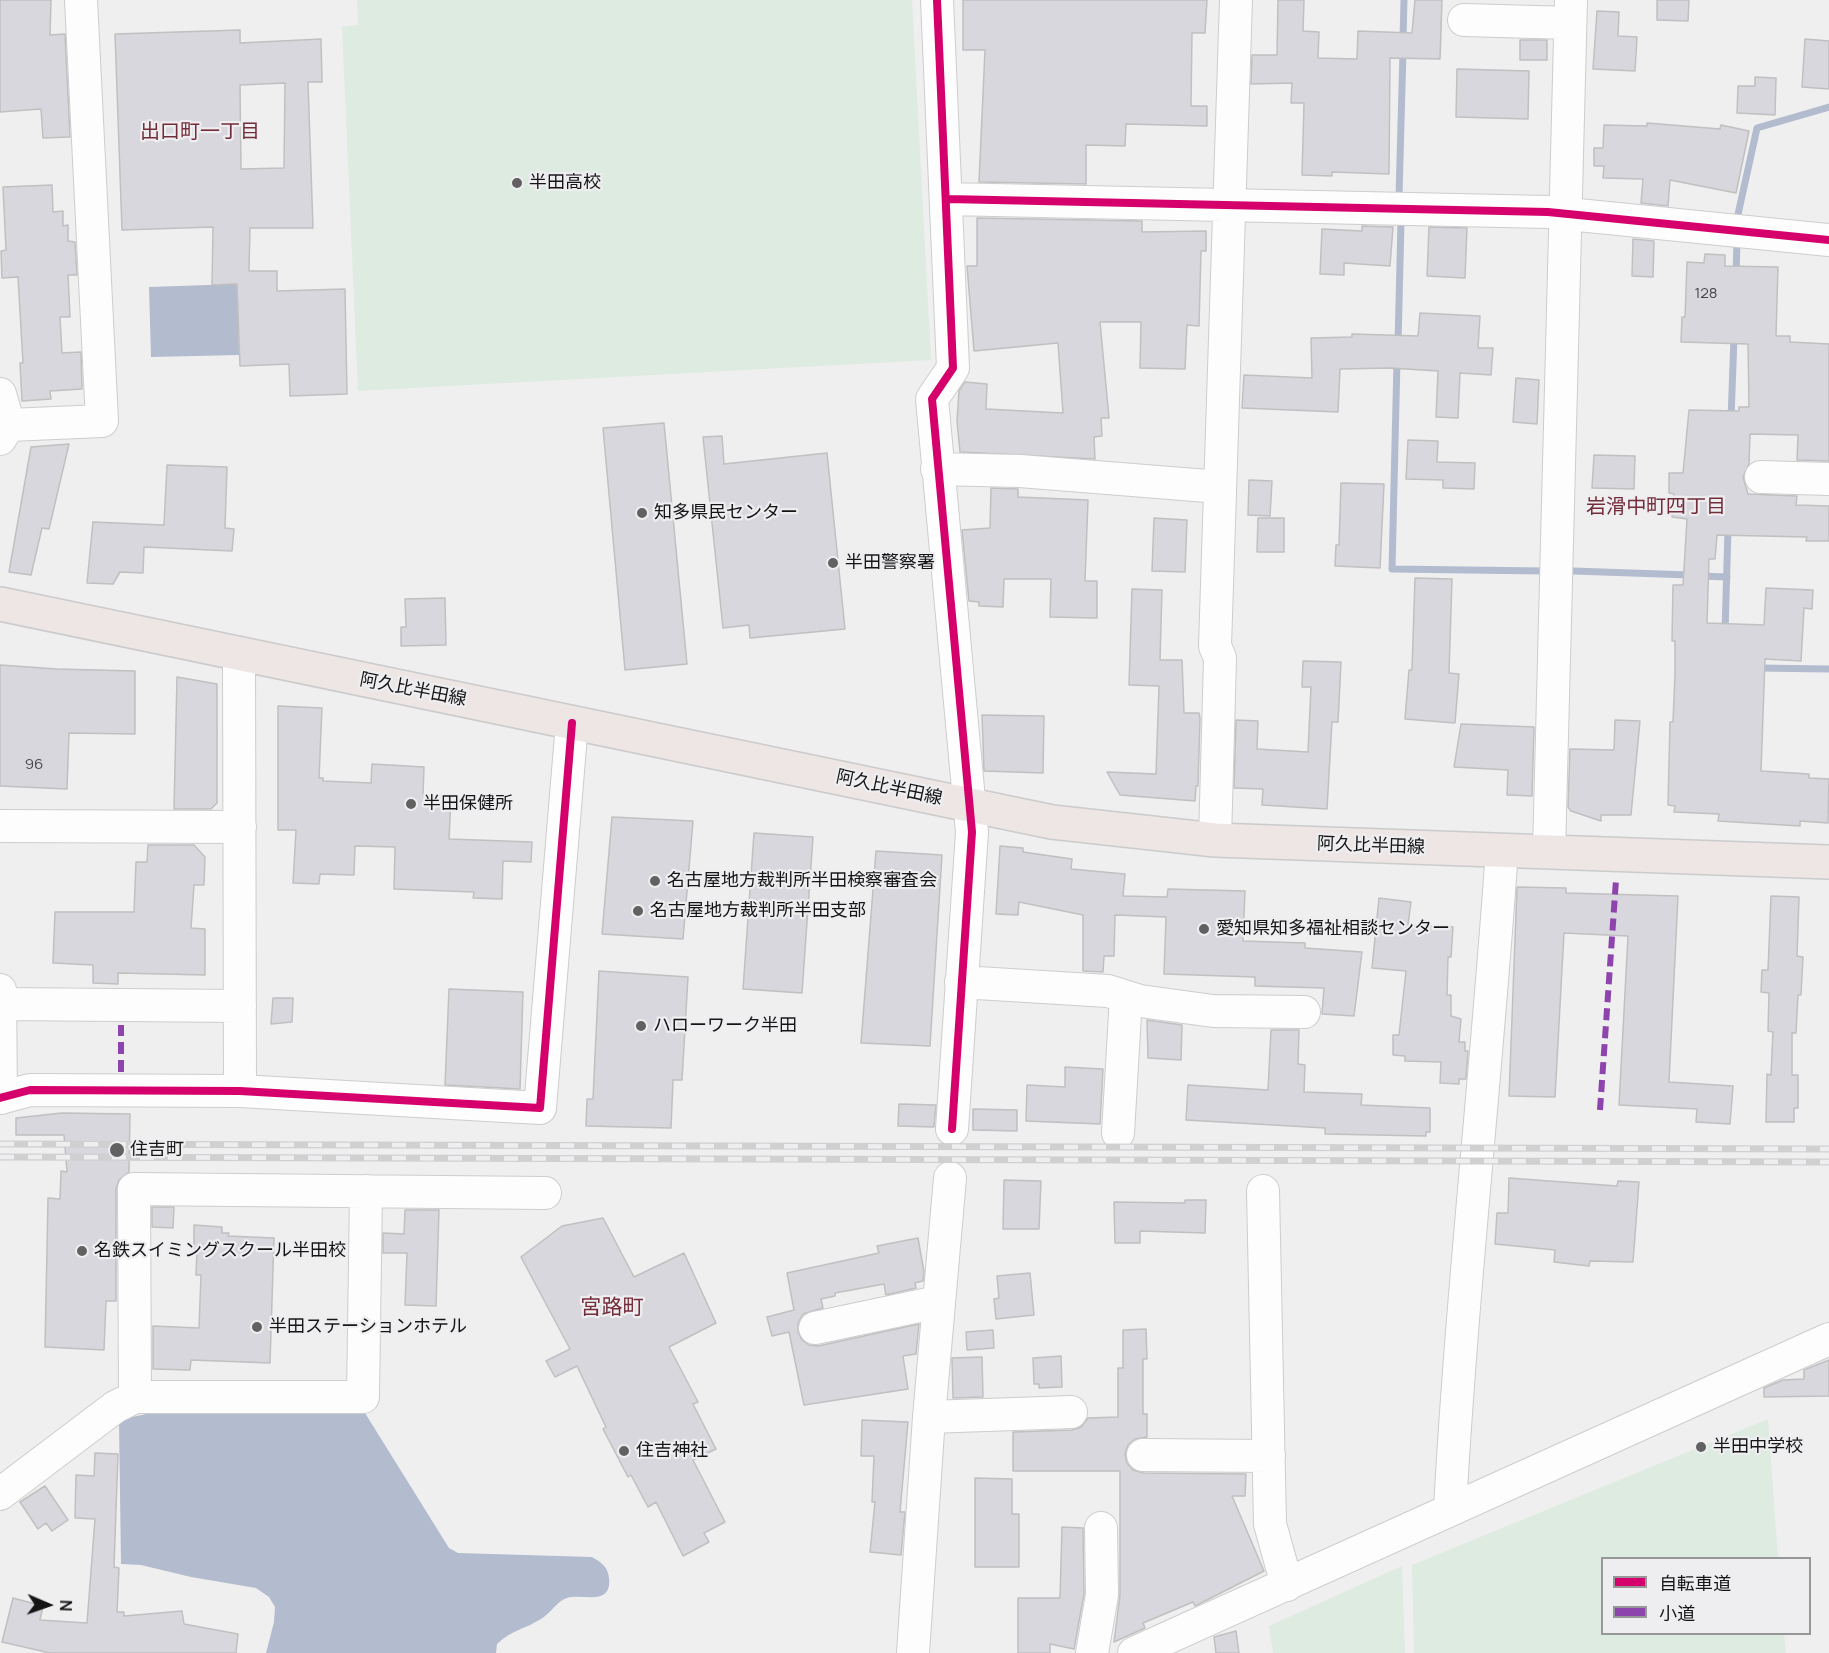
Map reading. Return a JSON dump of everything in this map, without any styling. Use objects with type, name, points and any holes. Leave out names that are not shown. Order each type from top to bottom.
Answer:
[{"type":"main road","name":"阿久比半田線","points":[[0,604],[1053,822],[1215,840],[1829,862]]},
{"type":"street","points":[[0,394],[5,432],[102,421],[81,0]]},
{"type":"street","points":[[937,0],[953,368],[932,399],[972,832],[952,1129]]},
{"type":"street","points":[[1215,840],[1220,658],[1215,646],[1236,0]]},
{"type":"street","points":[[1464,20],[1571,11],[1549,852]]},
{"type":"street","points":[[947,199],[1229,204],[1566,214],[1829,240]]},
{"type":"street","points":[[938,469],[1020,471],[1220,486]]},
{"type":"street","points":[[1761,477],[1829,479]]},
{"type":"street","points":[[239,655],[240,1091]]},
{"type":"street","points":[[240,1006],[1,997],[0,1098],[30,1090],[240,1091],[540,1108],[572,723]]},
{"type":"street","points":[[0,826],[240,827]]},
{"type":"street","points":[[1450,1509],[1456,1409],[1494,976],[1502,850]]},
{"type":"street","points":[[961,982],[1108,991],[1126,997],[1213,1011],[1304,1012]]},
{"type":"street","points":[[1118,1133],[1126,997]]},
{"type":"street","points":[[913,1653],[929,1417],[950,1178]]},
{"type":"street","points":[[135,1397],[134,1189],[545,1194]]},
{"type":"street","points":[[0,1494],[115,1407],[135,1397],[363,1397],[366,1191]]},
{"type":"street","points":[[1263,1191],[1270,1524],[1287,1585]]},
{"type":"street","points":[[814,1328],[938,1302]]},
{"type":"street","points":[[1134,1653],[1829,1339]]},
{"type":"street","points":[[929,1417],[1071,1412]]},
{"type":"street","points":[[1143,1455],[1269,1456]]},
{"type":"street","points":[[1092,1653],[1102,1595],[1101,1528]]},
{"type":"shaded area","name":"半田高校","points":[[357,0],[912,0],[931,360],[358,391],[342,27],[358,25]]},
{"type":"shaded area","name":"半田中学校","points":[[1768,1419],[1778,1557],[1601,1557],[1601,1635],[1784,1635],[1786,1653],[1414,1653],[1412,1565]]},
{"type":"shaded area","points":[[1402,1566],[1405,1653],[1273,1653],[1269,1626]]},
{"type":"water","points":[[237,284],[239,355],[151,357],[149,287]]},
{"type":"water","points":[[156,1412],[365,1413],[449,1548],[458,1553],[592,1557],[606,1568],[609,1587],[601,1596],[574,1597],[563,1600],[541,1619],[503,1639],[497,1644],[496,1653],[266,1653],[274,1622],[275,1607],[269,1597],[256,1588],[191,1577],[141,1565],[121,1564],[119,1423],[132,1417]]},
{"type":"building","points":[[0,0],[51,0],[50,35],[65,34],[70,137],[43,138],[41,109],[0,112]]},
{"type":"building","points":[[963,0],[1207,0],[1205,33],[1192,33],[1191,106],[1207,106],[1207,126],[1126,124],[1125,146],[1086,145],[1086,184],[979,182],[985,50],[963,50]]},
{"type":"building","points":[[1278,0],[1304,0],[1303,31],[1319,32],[1318,58],[1357,59],[1358,31],[1412,33],[1415,0],[1442,0],[1440,59],[1390,58],[1389,174],[1332,172],[1332,176],[1302,175],[1304,103],[1291,103],[1292,83],[1251,84],[1252,55],[1277,55]]},
{"type":"building","points":[[1657,0],[1689,0],[1688,21],[1657,20]]},
{"type":"building","points":[[1597,11],[1619,12],[1618,36],[1637,37],[1635,71],[1593,69]]},
{"type":"building","points":[[240,30],[240,43],[321,39],[322,82],[308,82],[313,228],[250,228],[249,271],[277,271],[277,291],[345,289],[347,394],[290,396],[289,364],[240,366],[237,284],[212,285],[213,227],[122,230],[115,34]],"holes":[[[285,83],[284,168],[241,169],[240,85]]]},
{"type":"building","points":[[1805,39],[1829,41],[1829,89],[1802,87]]},
{"type":"building","points":[[1520,40],[1547,40],[1547,60],[1520,60]]},
{"type":"building","points":[[1457,69],[1529,71],[1528,119],[1456,117]]},
{"type":"building","points":[[1755,77],[1776,78],[1775,115],[1737,113],[1738,86],[1755,86]]},
{"type":"building","points":[[1647,123],[1720,129],[1721,125],[1749,131],[1736,193],[1670,180],[1668,206],[1641,203],[1643,179],[1603,178],[1604,166],[1594,166],[1594,148],[1603,148],[1604,125],[1647,126]]},
{"type":"building","points":[[52,185],[53,212],[63,211],[63,226],[68,225],[68,241],[75,242],[77,275],[68,275],[70,317],[60,317],[62,353],[81,352],[82,389],[50,391],[51,399],[22,401],[20,363],[23,363],[18,277],[2,278],[1,251],[6,250],[3,187]]},
{"type":"building","points":[[977,218],[1142,221],[1142,232],[1206,231],[1206,251],[1201,251],[1199,326],[1187,325],[1185,369],[1140,368],[1141,322],[1100,322],[1109,418],[1101,418],[1102,436],[1094,437],[1095,459],[960,452],[957,421],[959,391],[965,382],[987,384],[986,409],[1063,413],[1058,343],[974,351],[967,266],[977,266]]},
{"type":"building","points":[[1362,226],[1393,227],[1390,266],[1344,263],[1344,275],[1320,274],[1322,229],[1362,231]]},
{"type":"building","points":[[1429,227],[1467,228],[1465,278],[1427,276]]},
{"type":"building","points":[[1633,239],[1654,241],[1653,277],[1632,276]]},
{"type":"building","points":[[1705,254],[1725,255],[1725,266],[1778,267],[1776,336],[1790,336],[1790,342],[1829,344],[1829,461],[1797,460],[1798,435],[1750,434],[1749,464],[1743,477],[1748,494],[1797,496],[1796,505],[1829,506],[1829,541],[1806,541],[1807,537],[1717,535],[1715,559],[1709,559],[1707,623],[1764,625],[1766,588],[1813,590],[1812,609],[1804,608],[1801,661],[1765,659],[1761,771],[1809,774],[1809,778],[1829,779],[1828,823],[1800,821],[1800,826],[1718,821],[1719,814],[1674,812],[1675,806],[1668,805],[1670,722],[1673,722],[1675,674],[1675,641],[1672,641],[1673,585],[1683,585],[1687,519],[1672,517],[1674,494],[1669,493],[1669,473],[1683,473],[1689,410],[1739,411],[1739,407],[1749,407],[1748,344],[1681,342],[1682,317],[1685,317],[1687,262],[1704,263]]},
{"type":"building","points":[[1420,313],[1480,316],[1478,348],[1493,348],[1491,375],[1460,373],[1458,418],[1436,417],[1438,371],[1390,368],[1340,369],[1338,412],[1242,408],[1244,375],[1312,378],[1311,338],[1352,337],[1352,334],[1418,336]]},
{"type":"building","points":[[1516,378],[1539,380],[1537,424],[1513,422]]},
{"type":"building","name":"知多県民センター","points":[[664,423],[687,664],[625,670],[603,428]]},
{"type":"building","points":[[722,436],[724,464],[827,453],[845,629],[750,638],[749,625],[723,628],[703,437]]},
{"type":"building","points":[[1408,440],[1438,441],[1437,462],[1475,463],[1474,489],[1443,488],[1443,480],[1406,479]]},
{"type":"building","points":[[69,444],[49,529],[42,528],[31,575],[9,572],[31,447]]},
{"type":"building","points":[[1594,455],[1635,456],[1634,489],[1592,488]]},
{"type":"building","points":[[167,465],[227,467],[225,528],[234,529],[232,551],[144,547],[143,573],[120,572],[113,584],[87,583],[93,522],[164,525]]},
{"type":"building","points":[[1249,480],[1272,481],[1270,516],[1248,515]]},
{"type":"building","points":[[1341,483],[1384,484],[1380,568],[1335,566],[1336,545],[1339,545]]},
{"type":"building","points":[[991,488],[1018,489],[1018,497],[1088,500],[1085,581],[1097,581],[1097,618],[1050,617],[1051,579],[1004,579],[1003,607],[979,606],[979,602],[969,601],[962,530],[990,528]]},
{"type":"building","points":[[1154,518],[1187,520],[1185,572],[1152,571]]},
{"type":"building","points":[[1258,518],[1284,518],[1284,552],[1257,552]]},
{"type":"building","points":[[1415,578],[1452,579],[1449,673],[1459,674],[1455,723],[1405,719],[1409,670],[1412,670]]},
{"type":"building","points":[[1132,589],[1162,590],[1160,660],[1182,660],[1184,713],[1199,713],[1198,786],[1196,786],[1195,801],[1120,795],[1107,772],[1156,774],[1159,686],[1129,685]]},
{"type":"building","points":[[445,598],[446,645],[401,646],[401,627],[406,627],[405,599]]},
{"type":"building","points":[[1303,661],[1341,662],[1338,722],[1332,722],[1327,809],[1262,805],[1263,789],[1234,788],[1236,720],[1258,721],[1257,749],[1308,752],[1311,687],[1302,687]]},
{"type":"building","points":[[0,665],[135,671],[135,734],[69,733],[67,789],[0,786]]},
{"type":"building","points":[[177,677],[217,684],[217,803],[211,809],[174,809]]},
{"type":"building","points":[[278,706],[322,708],[319,778],[323,778],[323,781],[371,783],[372,764],[424,767],[423,795],[451,797],[449,839],[532,842],[531,862],[503,861],[502,899],[473,898],[474,892],[394,889],[395,847],[355,846],[354,875],[320,874],[319,884],[293,883],[296,830],[278,830]]},
{"type":"building","points":[[982,715],[1044,716],[1043,773],[984,771]]},
{"type":"building","points":[[1615,720],[1640,721],[1631,815],[1601,815],[1601,821],[1571,811],[1568,807],[1570,749],[1614,750]]},
{"type":"building","points":[[1461,724],[1534,727],[1532,796],[1507,795],[1508,770],[1454,767]]},
{"type":"building","points":[[612,817],[693,821],[683,939],[602,934]]},
{"type":"building","points":[[754,833],[813,837],[802,993],[743,989]]},
{"type":"building","points":[[148,845],[194,845],[205,857],[204,885],[194,885],[191,928],[205,929],[205,975],[118,973],[118,984],[93,983],[93,965],[53,963],[55,912],[134,912],[136,862],[147,862]]},
{"type":"building","points":[[1000,846],[1023,848],[1023,852],[1072,859],[1071,869],[1125,874],[1123,896],[1167,897],[1168,889],[1245,891],[1243,941],[1305,943],[1305,948],[1362,952],[1354,1016],[1322,1014],[1324,988],[1255,986],[1255,977],[1164,974],[1166,917],[1115,915],[1114,956],[1104,956],[1103,972],[1083,971],[1083,915],[1019,902],[1018,915],[996,914]]},
{"type":"building","points":[[876,851],[942,855],[930,1046],[861,1043]]},
{"type":"building","points":[[1517,887],[1566,888],[1566,893],[1678,896],[1669,1082],[1733,1086],[1730,1124],[1696,1122],[1697,1109],[1619,1105],[1628,936],[1564,933],[1555,1097],[1509,1096]]},
{"type":"building","points":[[1771,896],[1799,897],[1797,956],[1803,957],[1796,1033],[1792,1033],[1792,1075],[1798,1075],[1798,1108],[1794,1108],[1794,1122],[1766,1122],[1767,1074],[1771,1075],[1773,1032],[1768,1031],[1769,993],[1761,992],[1762,970],[1768,970]]},
{"type":"building","points":[[1379,898],[1411,902],[1408,925],[1453,927],[1451,957],[1448,957],[1447,995],[1451,995],[1451,1016],[1461,1019],[1459,1042],[1465,1042],[1465,1051],[1468,1051],[1466,1079],[1459,1079],[1459,1084],[1440,1083],[1441,1062],[1405,1061],[1405,1056],[1393,1055],[1393,1035],[1399,1035],[1406,971],[1372,968]]},
{"type":"building","name":"ハローワーク半田","points":[[599,971],[688,977],[682,1080],[673,1080],[671,1128],[586,1126],[587,1099],[593,1099]]},
{"type":"building","points":[[449,989],[523,992],[520,1089],[445,1085]]},
{"type":"building","points":[[273,998],[293,998],[292,1022],[271,1024]]},
{"type":"building","points":[[1147,1020],[1182,1025],[1181,1060],[1148,1058]]},
{"type":"building","points":[[1271,1030],[1299,1030],[1298,1064],[1305,1065],[1304,1092],[1362,1094],[1361,1105],[1430,1108],[1430,1132],[1426,1132],[1426,1136],[1325,1134],[1325,1128],[1186,1120],[1188,1085],[1268,1090]]},
{"type":"building","points":[[1065,1067],[1103,1069],[1100,1124],[1026,1121],[1027,1085],[1065,1087]]},
{"type":"building","points":[[899,1104],[936,1105],[934,1127],[898,1126]]},
{"type":"building","points":[[973,1109],[1017,1110],[1017,1131],[973,1130]]},
{"type":"building","name":"名鉄スイミングスクール半田校","points":[[62,1113],[130,1114],[129,1172],[119,1180],[116,1189],[116,1301],[106,1301],[104,1350],[45,1347],[48,1198],[60,1199],[61,1171],[67,1172],[64,1135],[16,1135],[16,1118]]},
{"type":"building","points":[[1509,1178],[1617,1186],[1618,1181],[1639,1182],[1633,1262],[1590,1261],[1589,1266],[1554,1262],[1555,1250],[1495,1244],[1497,1213],[1508,1213]]},
{"type":"building","points":[[1004,1180],[1041,1181],[1039,1229],[1003,1229]]},
{"type":"building","points":[[1185,1200],[1206,1200],[1205,1233],[1140,1231],[1140,1243],[1115,1243],[1114,1202],[1185,1203]]},
{"type":"building","points":[[152,1207],[174,1207],[173,1228],[152,1227]]},
{"type":"building","points":[[405,1210],[439,1210],[436,1306],[405,1305],[407,1253],[383,1253],[383,1233],[404,1234]]},
{"type":"building","points":[[603,1218],[634,1277],[684,1253],[716,1323],[669,1347],[698,1402],[693,1404],[716,1449],[693,1460],[725,1522],[704,1533],[709,1542],[683,1556],[656,1502],[648,1507],[631,1475],[628,1477],[603,1429],[606,1427],[577,1366],[555,1377],[546,1361],[570,1349],[521,1257],[562,1226]]},
{"type":"building","points":[[194,1225],[222,1227],[222,1233],[229,1233],[228,1236],[274,1238],[270,1363],[191,1360],[190,1370],[153,1369],[153,1326],[199,1328],[201,1275],[196,1275],[197,1249],[194,1249]]},
{"type":"building","points":[[918,1238],[924,1272],[923,1281],[915,1283],[916,1288],[886,1295],[884,1284],[835,1293],[835,1296],[821,1299],[823,1308],[803,1314],[798,1323],[798,1332],[802,1340],[809,1345],[818,1346],[919,1324],[916,1354],[903,1356],[908,1389],[804,1405],[789,1332],[772,1336],[767,1317],[794,1310],[787,1273],[879,1253],[877,1246]]},
{"type":"building","points":[[1030,1273],[1034,1315],[996,1319],[994,1299],[999,1298],[997,1276]]},
{"type":"building","points":[[1146,1329],[1147,1359],[1143,1359],[1143,1414],[1147,1414],[1147,1437],[1135,1439],[1128,1445],[1125,1454],[1127,1463],[1133,1470],[1143,1473],[1246,1474],[1245,1496],[1232,1496],[1264,1571],[1195,1606],[1193,1602],[1143,1623],[1145,1628],[1114,1642],[1120,1595],[1120,1471],[1013,1471],[1013,1432],[1072,1430],[1081,1427],[1088,1418],[1118,1417],[1118,1368],[1123,1368],[1123,1330]]},
{"type":"building","points":[[993,1330],[994,1348],[967,1350],[966,1332]]},
{"type":"building","points":[[1061,1356],[1062,1387],[1039,1388],[1039,1384],[1034,1384],[1033,1358]]},
{"type":"building","points":[[982,1357],[983,1397],[953,1398],[952,1358]]},
{"type":"building","points":[[1829,1360],[1829,1396],[1764,1397],[1764,1388],[1783,1380],[1804,1379],[1804,1370]]},
{"type":"building","points":[[862,1420],[908,1422],[900,1512],[905,1512],[901,1555],[870,1552],[875,1502],[872,1502],[874,1456],[861,1456]]},
{"type":"building","points":[[95,1453],[118,1454],[114,1567],[119,1568],[117,1612],[124,1612],[124,1616],[182,1611],[184,1624],[238,1634],[236,1653],[50,1653],[2,1642],[13,1598],[43,1606],[40,1620],[87,1623],[95,1519],[75,1518],[76,1475],[94,1476]]},
{"type":"building","points":[[975,1478],[1012,1479],[1012,1514],[1019,1514],[1019,1567],[975,1567]]},
{"type":"building","points":[[45,1486],[68,1520],[52,1531],[46,1523],[38,1529],[20,1502]]},
{"type":"building","points":[[1062,1527],[1083,1528],[1084,1594],[1074,1649],[1050,1644],[1050,1653],[1018,1653],[1018,1598],[1060,1598]]},
{"type":"building","points":[[1236,1631],[1239,1653],[1216,1653],[1214,1637]]},
{"type":"waterway","points":[[1403,39],[1404,0]]},
{"type":"waterway","points":[[1399,196],[1403,51]]},
{"type":"waterway","points":[[1737,219],[1757,128],[1829,107]]},
{"type":"waterway","points":[[1398,344],[1401,221]]},
{"type":"waterway","points":[[1732,242],[1737,242],[1736,275]]},
{"type":"waterway","points":[[1731,419],[1734,337]]},
{"type":"waterway","points":[[1397,361],[1392,569],[1544,571]]},
{"type":"waterway","points":[[1725,632],[1728,529]]},
{"type":"waterway","points":[[1573,571],[1690,575]]},
{"type":"waterway","points":[[1701,576],[1727,577]]},
{"type":"waterway","points":[[1757,668],[1829,669]]},
{"type":"railway","points":[[0,1144],[1829,1149]]},
{"type":"railway","points":[[0,1157],[1829,1162]]},
{"type":"marked path","points":[[1600,1110],[1616,880]]},
{"type":"marked path","points":[[121,1025],[121,1072]]},
{"type":"cycle path","points":[[937,0],[953,368],[932,399],[972,832],[952,1129]]},
{"type":"cycle path","points":[[947,199],[1548,212],[1829,240]]},
{"type":"cycle path","points":[[0,1098],[30,1090],[240,1091],[540,1108],[572,723]]},
{"type":"place","name":"半田高校","points":[[517,183]]},
{"type":"place","name":"知多県民センター","points":[[642,513]]},
{"type":"place","name":"半田警察署","points":[[833,563]]},
{"type":"place","name":"半田保健所","points":[[411,804]]},
{"type":"place","name":"名古屋地方裁判所半田検察審査会","points":[[655,881]]},
{"type":"place","name":"名古屋地方裁判所半田支部","points":[[638,911]]},
{"type":"place","name":"愛知県知多福祉相談センター","points":[[1204,929]]},
{"type":"place","name":"ハローワーク半田","points":[[641,1026]]},
{"type":"place","name":"住吉町","points":[[117,1150]]},
{"type":"place","name":"名鉄スイミングスクール半田校","points":[[82,1251]]},
{"type":"place","name":"半田ステーションホテル","points":[[257,1327]]},
{"type":"place","name":"半田中学校","points":[[1701,1447]]},
{"type":"place","name":"住吉神社","points":[[624,1451]]},
{"type":"district","name":"出口町一丁目","points":[[200,132]]},
{"type":"district","name":"岩滑中町四丁目","points":[[1656,507]]},
{"type":"district","name":"宮路町","points":[[612,1308]]}]
